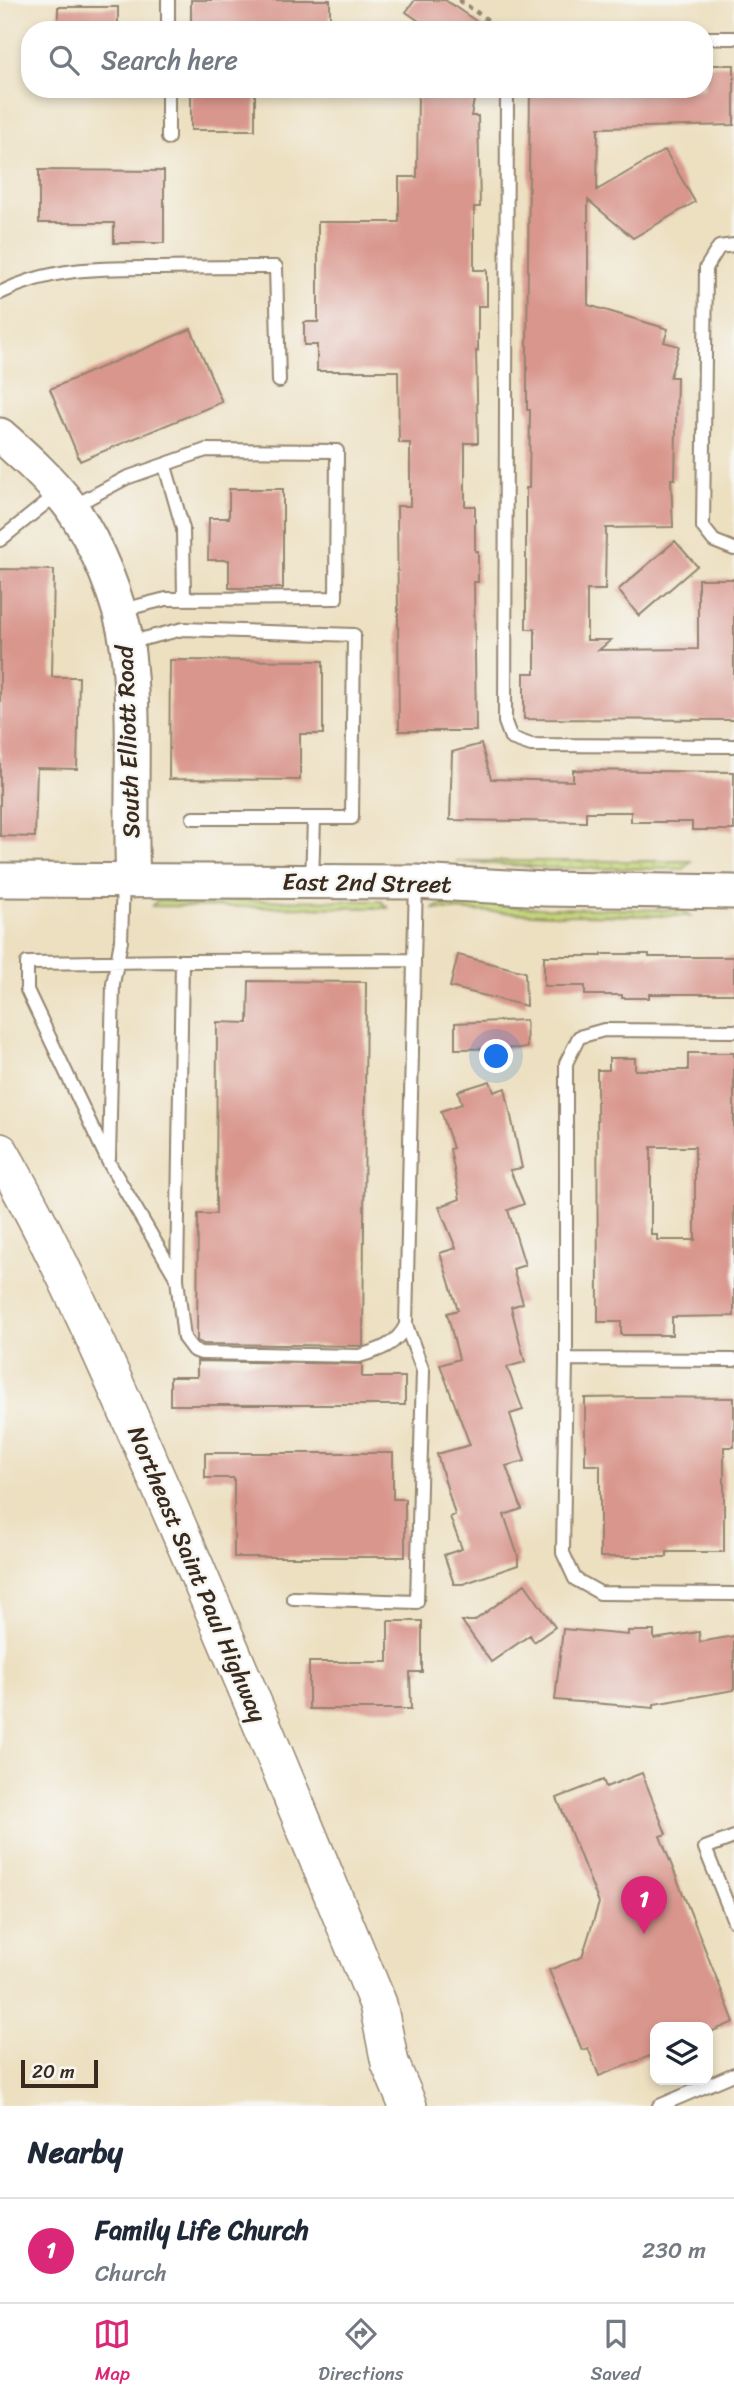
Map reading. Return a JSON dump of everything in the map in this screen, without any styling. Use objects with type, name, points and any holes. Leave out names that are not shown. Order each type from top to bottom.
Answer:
[{"type":"main road","name":"Northeast Saint Paul Highway","points":[[0,1152],[56,1256],[122,1398],[378,2004],[410,2054],[432,2106]]},
{"type":"main road","name":"Northeast Saint Paul Highway","points":[[378,2004],[390,2063],[408,2106]]},
{"type":"street","name":"South Elliott Road","points":[[0,435],[29,460],[65,500],[104,570],[118,611],[127,643],[131,701],[128,880]]},
{"type":"street","name":"East 2nd Street","points":[[0,880],[416,882],[545,889],[734,892]]},
{"type":"lane","points":[[168,0],[168,21]]},
{"type":"lane","points":[[713,38],[734,38]]},
{"type":"lane","points":[[168,98],[168,138]]},
{"type":"lane","points":[[507,98],[505,722],[512,737],[531,745],[734,746]]},
{"type":"lane","points":[[734,245],[719,247],[706,268],[703,527],[714,541],[734,548]]},
{"type":"lane","points":[[0,293],[44,275],[99,268],[276,267],[279,382]]},
{"type":"lane","points":[[0,540],[65,500],[206,450],[337,451],[336,598],[166,599],[118,611]]},
{"type":"lane","points":[[165,466],[183,529],[184,598]]},
{"type":"lane","points":[[127,643],[183,629],[354,635],[352,818],[193,818]]},
{"type":"lane","points":[[312,881],[314,819]]},
{"type":"lane","points":[[109,1163],[113,984],[128,880]]},
{"type":"lane","points":[[293,1598],[417,1602],[423,1371],[406,1325],[416,882]]},
{"type":"lane","points":[[177,1279],[109,1163],[27,990],[27,963],[414,960]]},
{"type":"lane","points":[[182,961],[177,1279],[184,1338],[193,1350],[201,1353],[359,1356],[383,1349],[400,1337],[406,1325]]},
{"type":"lane","points":[[734,1031],[604,1030],[579,1037],[566,1063],[563,1553],[575,1579],[600,1593],[734,1594]]},
{"type":"lane","points":[[566,1359],[734,1360]]},
{"type":"lane","points":[[734,1837],[705,1848],[734,1921]]},
{"type":"lane","points":[[659,2106],[734,2074]]},
{"type":"path","points":[[459,0],[489,21]]},
{"type":"green space","points":[[456,861],[691,861],[684,869],[546,868]]},
{"type":"green space","points":[[157,900],[381,901],[388,908],[152,906]]},
{"type":"green space","points":[[447,902],[537,908],[683,910],[690,916],[552,915],[432,909]]},
{"type":"building","points":[[191,0],[330,0],[330,21],[191,21]]},
{"type":"building","points":[[415,0],[445,0],[476,21],[419,21],[406,12]]},
{"type":"building","points":[[58,7],[118,7],[118,21],[58,21]]},
{"type":"building","points":[[713,65],[734,65],[734,125],[598,128],[597,190],[665,150],[695,202],[633,238],[588,200],[588,305],[668,329],[664,342],[679,346],[670,377],[677,377],[675,479],[671,479],[673,527],[606,528],[605,590],[587,590],[587,640],[611,640],[599,650],[698,649],[698,579],[734,579],[734,720],[524,719],[524,673],[535,673],[535,629],[526,629],[526,488],[529,488],[530,410],[527,410],[530,98],[713,98]]},
{"type":"building","points":[[191,98],[255,98],[255,130],[191,130]]},
{"type":"building","points":[[418,98],[474,98],[471,116],[478,116],[480,207],[474,207],[474,270],[487,270],[487,306],[478,306],[478,443],[465,443],[465,506],[475,506],[475,551],[478,551],[478,582],[474,582],[476,731],[399,731],[397,506],[410,506],[410,443],[399,443],[398,371],[317,371],[317,345],[304,345],[304,322],[318,322],[318,222],[399,222],[399,177],[417,177]]},
{"type":"building","points":[[39,170],[164,171],[164,243],[114,243],[114,223],[39,223]]},
{"type":"building","points":[[191,329],[222,402],[80,461],[50,389]]},
{"type":"building","points":[[229,489],[283,489],[283,588],[229,588],[229,560],[208,560],[209,518],[229,518]]},
{"type":"building","points":[[675,541],[697,566],[639,616],[618,590]]},
{"type":"building","points":[[0,569],[54,570],[52,677],[79,677],[77,769],[37,768],[35,837],[0,836]]},
{"type":"building","points":[[170,660],[323,661],[323,734],[300,734],[300,780],[169,779]]},
{"type":"building","points":[[481,744],[491,779],[573,781],[573,770],[734,772],[734,830],[692,830],[692,822],[631,822],[631,812],[586,812],[586,822],[450,820],[452,752]]},
{"type":"building","points":[[602,954],[734,957],[734,994],[649,994],[649,998],[622,998],[622,995],[585,995],[585,986],[544,986],[544,956]]},
{"type":"building","points":[[458,955],[525,972],[526,1006],[450,987]]},
{"type":"building","points":[[249,981],[366,982],[363,1346],[203,1344],[197,1341],[198,1214],[216,1214],[217,1022],[248,1023]]},
{"type":"building","points":[[526,1020],[527,1048],[455,1049],[455,1023]]},
{"type":"building","points":[[688,1053],[734,1053],[734,1316],[672,1317],[672,1335],[621,1335],[621,1322],[598,1322],[597,1070],[609,1070],[609,1058],[635,1058],[635,1070],[688,1070]],"holes":[[[651,1147],[695,1147],[695,1240],[657,1240],[657,1235],[651,1235]]]},
{"type":"building","points":[[490,1081],[494,1092],[505,1088],[522,1168],[510,1170],[524,1204],[508,1210],[525,1265],[513,1269],[523,1303],[511,1307],[525,1362],[507,1367],[523,1410],[510,1414],[525,1461],[506,1466],[522,1509],[504,1515],[518,1556],[518,1565],[463,1584],[454,1584],[444,1555],[462,1549],[450,1517],[455,1515],[437,1454],[470,1445],[440,1365],[459,1359],[447,1313],[458,1310],[440,1253],[456,1248],[439,1207],[460,1199],[450,1149],[453,1148],[441,1111],[462,1104],[458,1091]]},
{"type":"building","points":[[197,1361],[362,1364],[362,1377],[405,1377],[405,1405],[170,1405],[170,1377],[197,1377]]},
{"type":"building","points":[[585,1398],[734,1398],[734,1447],[724,1447],[724,1552],[667,1552],[667,1557],[600,1557],[600,1465],[585,1465]]},
{"type":"building","points":[[205,1453],[393,1453],[393,1499],[405,1499],[405,1557],[234,1557],[234,1478],[205,1478]]},
{"type":"building","points":[[525,1584],[555,1627],[534,1642],[530,1635],[491,1662],[462,1621],[474,1621]]},
{"type":"building","points":[[388,1621],[422,1621],[422,1672],[410,1672],[411,1709],[309,1709],[309,1662],[388,1662]]},
{"type":"building","points":[[563,1629],[628,1635],[628,1631],[654,1631],[654,1639],[699,1632],[700,1642],[734,1636],[734,1690],[654,1704],[654,1708],[555,1700]]},
{"type":"building","points":[[642,1773],[666,1834],[660,1836],[734,2022],[713,2031],[713,2022],[650,2022],[650,2056],[599,2076],[588,2048],[582,2050],[549,1970],[582,1957],[599,1903],[557,1798],[603,1780],[606,1787]]},
{"type":"place","name":"Family Life Church","points":[[644,1934]]}]
